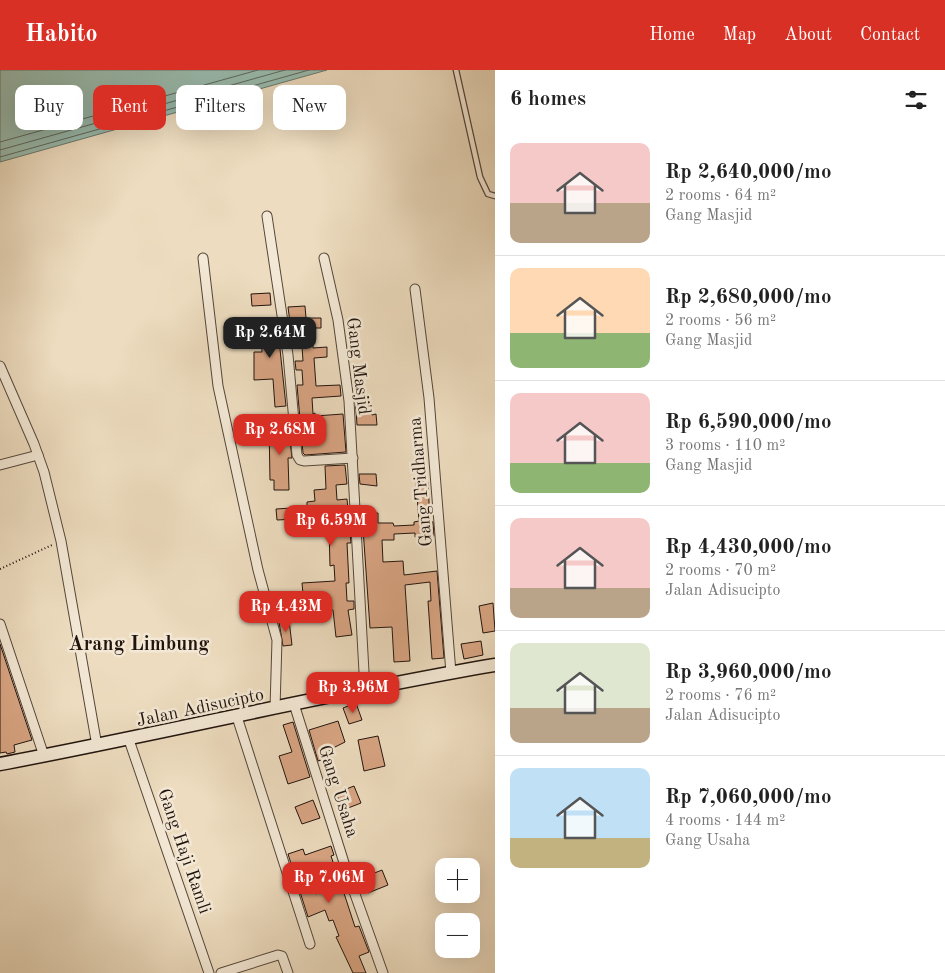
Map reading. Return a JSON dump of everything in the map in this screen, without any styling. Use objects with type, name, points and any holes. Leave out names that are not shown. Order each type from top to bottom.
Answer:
[{"type":"main road","name":"Jalan Adisucipto","points":[[0,764],[129,740],[294,704],[495,666]]},
{"type":"street","points":[[267,216],[288,355],[297,455],[300,460],[304,461],[353,458]]},
{"type":"street","points":[[203,258],[218,386],[258,570],[277,640],[275,708]]},
{"type":"street","name":"Gang Masjid","points":[[324,258],[343,350],[353,458],[365,690]]},
{"type":"street","name":"Gang Tridharma","points":[[415,288],[429,398],[451,673]]},
{"type":"street","points":[[0,366],[38,455],[61,541],[97,746]]},
{"type":"street","points":[[0,465],[38,455]]},
{"type":"street","points":[[0,624],[44,756]]},
{"type":"street","name":"Gang Usaha","points":[[294,704],[346,869],[383,973]]},
{"type":"street","points":[[237,717],[310,944]]},
{"type":"street","name":"Gang Haji Ramli","points":[[129,740],[210,973]]},
{"type":"street","points":[[221,973],[278,955],[282,956],[288,973]]},
{"type":"lane","points":[[456,70],[480,177],[488,194],[495,196]]},
{"type":"path","points":[[0,569],[61,541]]},
{"type":"water","points":[[0,70],[327,70],[263,88],[263,85],[176,85],[176,112],[166,115],[166,85],[93,85],[93,130],[114,130],[0,162]]},
{"type":"building","points":[[270,293],[271,305],[252,306],[251,294]]},
{"type":"building","points":[[305,306],[306,318],[321,318],[321,328],[312,328],[313,348],[327,347],[327,357],[314,358],[316,386],[340,385],[341,396],[312,398],[313,414],[315,413],[315,416],[343,414],[346,452],[305,455],[303,453],[297,385],[303,385],[302,370],[296,370],[295,361],[303,361],[302,346],[293,346],[288,307]]},
{"type":"building","points":[[277,321],[286,406],[275,407],[273,379],[254,380],[254,352],[262,352],[261,332],[251,332],[250,323]]},
{"type":"building","points":[[355,396],[368,396],[368,405],[371,405],[372,415],[376,414],[377,425],[357,425]]},
{"type":"building","points":[[288,424],[292,458],[288,458],[289,490],[274,490],[274,480],[270,480],[269,425]]},
{"type":"building","points":[[345,465],[347,484],[336,485],[337,500],[347,499],[351,543],[347,543],[349,583],[346,583],[347,601],[354,601],[354,609],[348,610],[352,635],[336,637],[333,610],[320,611],[319,593],[303,594],[302,583],[335,581],[334,565],[330,566],[329,528],[327,528],[326,513],[297,515],[297,519],[277,520],[276,509],[307,507],[307,502],[315,501],[314,490],[326,489],[325,466]]},
{"type":"building","points":[[359,474],[376,474],[377,486],[360,484]]},
{"type":"building","points":[[416,482],[428,482],[430,522],[433,522],[434,536],[415,537],[415,533],[394,534],[394,540],[382,540],[383,562],[403,561],[404,575],[437,571],[444,658],[432,659],[428,601],[431,601],[430,582],[405,585],[410,661],[394,662],[392,627],[370,628],[362,514],[378,513],[378,523],[393,523],[394,526],[414,525],[414,522],[419,521]]},
{"type":"building","points":[[493,603],[495,631],[483,633],[479,606]]},
{"type":"building","points":[[289,620],[292,645],[283,646],[279,622]]},
{"type":"building","points":[[481,641],[483,655],[464,659],[461,644]]},
{"type":"building","points":[[0,644],[32,740],[14,745],[15,752],[7,754],[6,752],[0,753]]},
{"type":"building","points":[[356,703],[362,720],[349,724],[343,708]]},
{"type":"building","points":[[338,721],[345,742],[329,750],[331,757],[318,761],[309,730]]},
{"type":"building","points":[[293,722],[310,777],[288,784],[279,756],[292,752],[283,725]]},
{"type":"building","points":[[378,736],[385,766],[364,771],[358,740]]},
{"type":"building","points":[[354,786],[361,803],[343,810],[336,793]]},
{"type":"building","points":[[313,800],[320,818],[302,824],[295,807]]},
{"type":"building","points":[[331,846],[334,855],[331,856],[334,865],[309,874],[316,894],[341,884],[355,927],[359,926],[369,952],[359,956],[366,973],[353,973],[336,937],[339,936],[333,920],[329,921],[325,910],[308,917],[288,854],[303,849],[305,855]]},
{"type":"building","points":[[382,870],[388,885],[368,893],[362,878]]},
{"type":"district","name":"Arang Limbung","points":[[139,643]]}]
